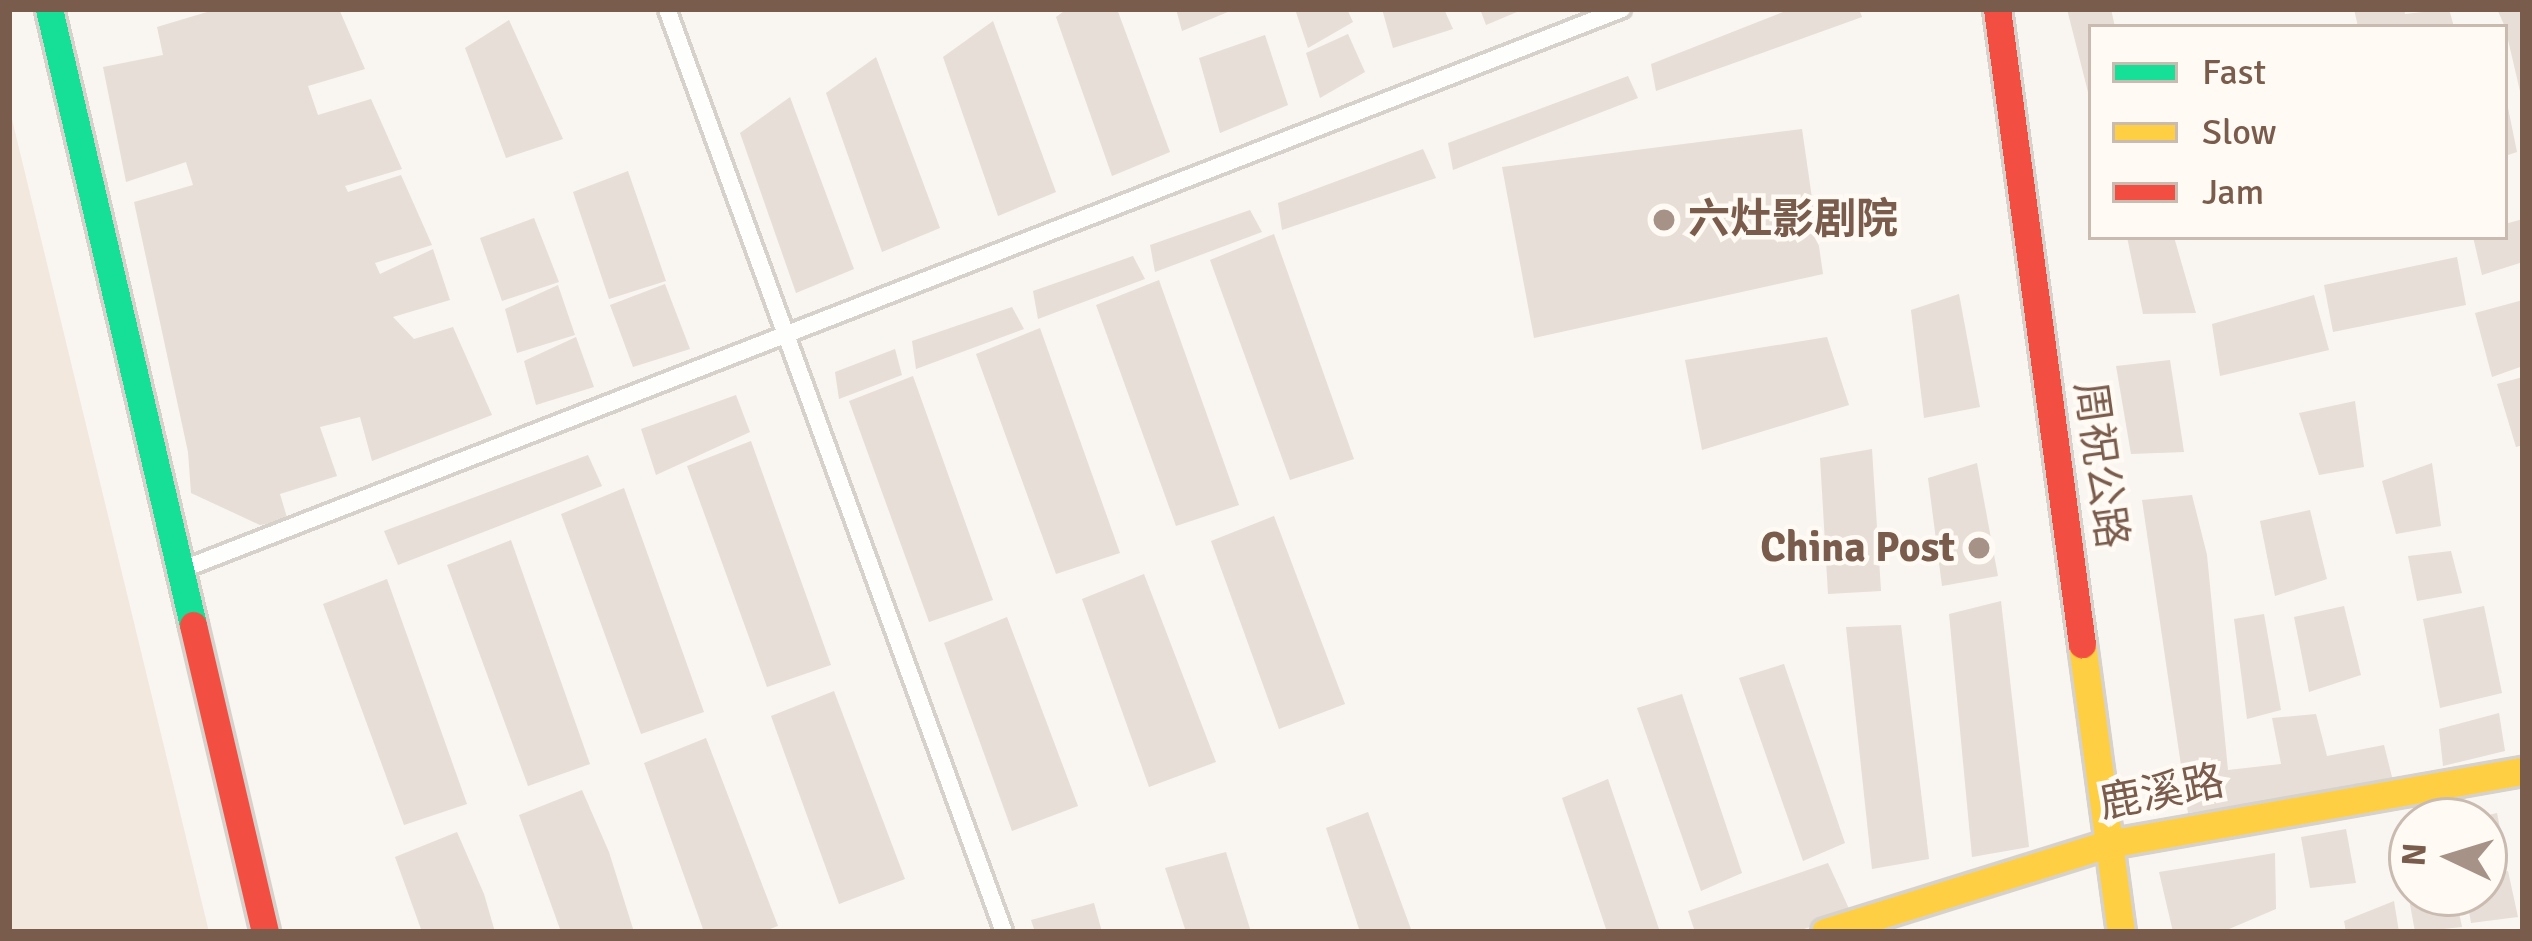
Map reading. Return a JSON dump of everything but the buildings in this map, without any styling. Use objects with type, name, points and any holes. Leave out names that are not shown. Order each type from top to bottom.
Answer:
[{"type":"street","points":[[49,9],[265,932]]},
{"type":"street","name":"周祝公路","points":[[1997,9],[2121,932]]},
{"type":"street","name":"鹿溪路","points":[[1825,932],[2108,844],[2523,771]]},
{"type":"lane","points":[[667,9],[790,333],[1004,932]]},
{"type":"lane","points":[[180,571],[1622,9]]},
{"type":"shaded area","points":[[9,107],[209,932],[9,932]]},
{"type":"traffic: fast","points":[[49,9],[193,625]]},
{"type":"traffic: slow","points":[[2082,644],[2121,932]]},
{"type":"traffic: slow","points":[[1825,932],[2108,844],[2523,771]]},
{"type":"traffic: jam","points":[[1997,9],[2082,644]]},
{"type":"traffic: jam","points":[[193,625],[265,932]]},
{"type":"place","name":"六灶影剧院","points":[[1664,220]]},
{"type":"place","name":"China Post","points":[[1979,548]]}]
